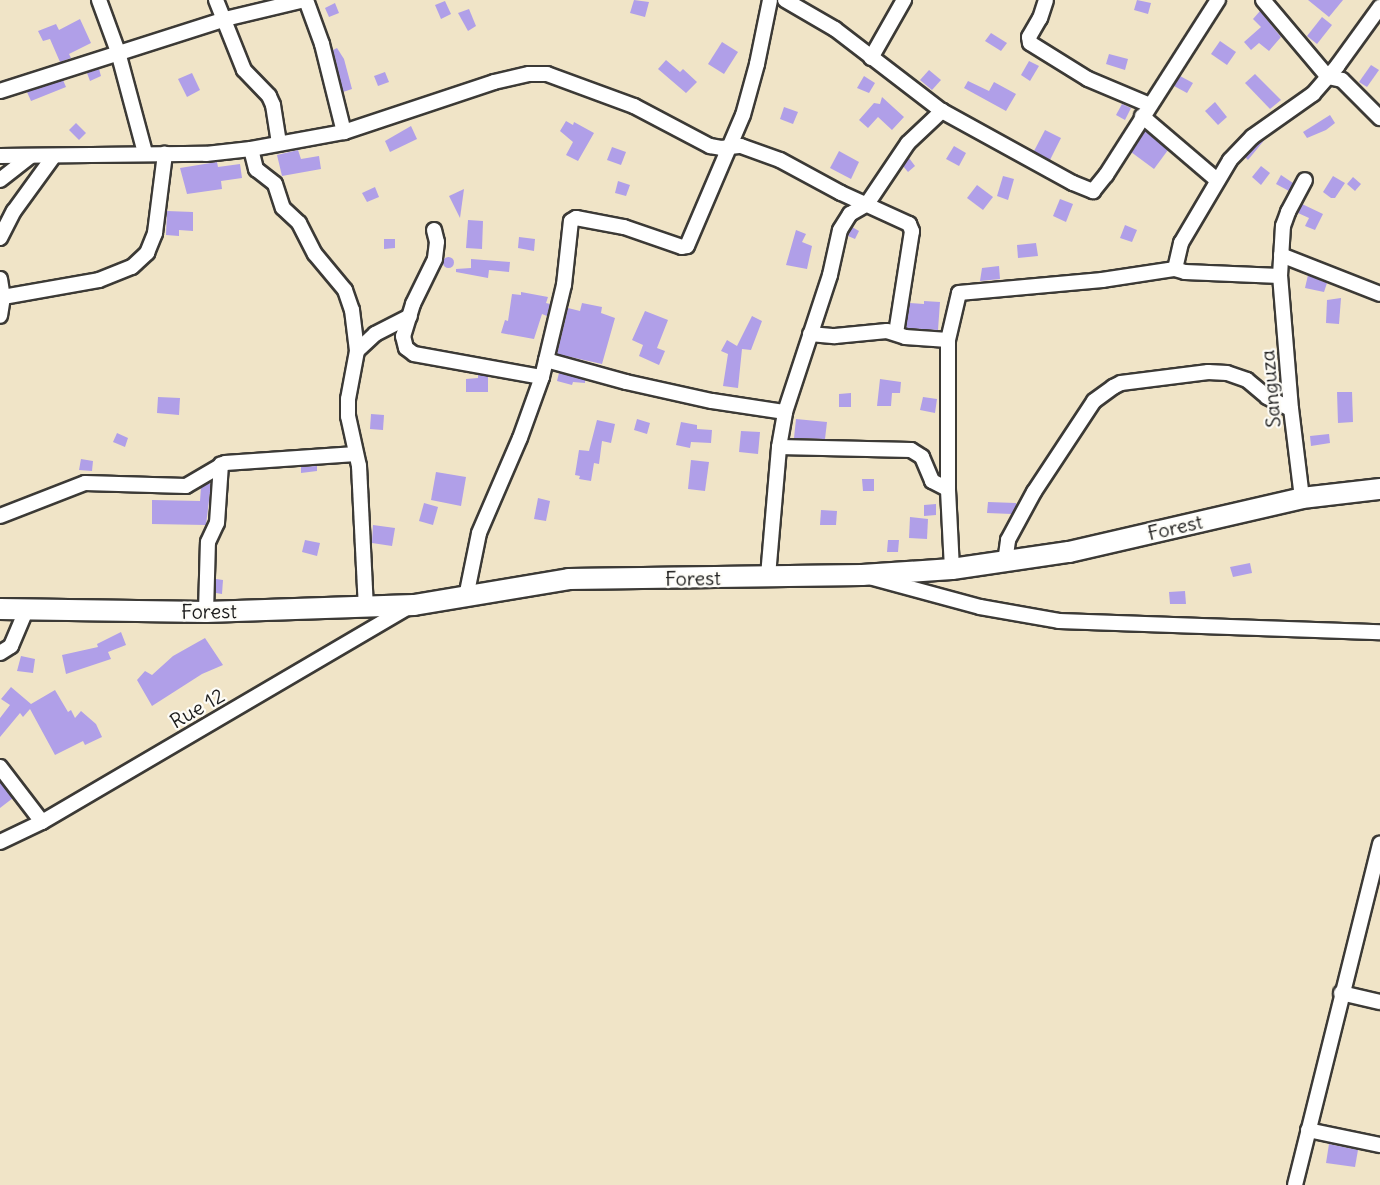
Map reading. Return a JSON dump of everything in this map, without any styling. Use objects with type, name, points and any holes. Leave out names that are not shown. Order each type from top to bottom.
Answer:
[{"type":"street","points":[[99,0],[118,52],[146,153]]},
{"type":"street","points":[[216,0],[244,70],[269,96],[273,105],[279,142]]},
{"type":"street","points":[[0,91],[225,19],[305,0],[324,54],[344,132]]},
{"type":"street","points":[[466,597],[479,533],[520,438],[542,377],[564,285],[573,219],[624,227],[684,247],[697,225],[731,146],[754,74],[770,0]]},
{"type":"street","points":[[785,0],[835,28],[942,111],[1073,183],[1093,191],[1106,175],[1218,0]]},
{"type":"street","points":[[871,58],[904,0]]},
{"type":"street","points":[[1046,0],[1040,18],[1029,37],[1030,43],[1146,111],[1217,180]]},
{"type":"street","points":[[1263,0],[1328,77],[1341,80],[1380,118]]},
{"type":"street","points":[[1175,269],[1181,243],[1217,180],[1242,146],[1265,127],[1304,101],[1328,77],[1380,7]]},
{"type":"street","points":[[0,156],[206,154],[251,149],[279,142],[291,143],[344,132],[494,82],[539,73],[634,106],[710,146],[751,148],[904,221],[911,227],[896,333]]},
{"type":"street","points":[[768,576],[779,447],[785,412],[830,275],[841,225],[850,214],[867,204],[908,143],[942,111]]},
{"type":"street","points":[[251,149],[256,169],[275,184],[283,208],[299,223],[315,254],[345,290],[357,334],[357,351],[348,399],[348,416],[359,466],[366,607]]},
{"type":"street","points":[[3,297],[99,280],[118,274],[147,254],[155,233],[165,154]]},
{"type":"street","points":[[0,180],[31,156]]},
{"type":"street","points":[[0,238],[14,211],[54,156]]},
{"type":"street","name":"Sanguza","points":[[1302,498],[1291,409],[1280,276],[1288,212],[1305,180]]},
{"type":"street","points":[[434,230],[437,242],[435,259],[413,304],[402,336],[403,344],[408,351],[542,377]]},
{"type":"street","points":[[1281,255],[1380,294]]},
{"type":"street","points":[[952,569],[948,489],[948,340],[957,295],[962,291],[1102,279],[1175,269],[1185,273],[1280,276]]},
{"type":"street","points":[[0,279],[3,297],[0,316]]},
{"type":"street","points":[[357,351],[375,334],[410,316]]},
{"type":"street","points":[[810,334],[835,336],[887,331],[905,337],[948,340]]},
{"type":"street","points":[[546,360],[712,401],[785,412]]},
{"type":"street","points":[[1005,562],[1008,540],[1015,525],[1057,456],[1094,401],[1121,383],[1208,372],[1227,373],[1247,380],[1267,396],[1291,409]]},
{"type":"street","points":[[779,447],[911,450],[922,457],[932,481],[948,489]]},
{"type":"street","points":[[0,516],[85,483],[186,486],[220,464],[356,454]]},
{"type":"street","points":[[206,612],[208,542],[217,523],[220,464]]},
{"type":"street","name":"Forest","points":[[0,609],[206,612],[414,605],[569,579],[862,575],[952,569],[1070,552],[1302,498],[1380,489]]},
{"type":"street","points":[[862,575],[980,607],[1038,618],[1154,626],[1380,632]]},
{"type":"street","name":"Rue 12","points":[[0,842],[42,822],[414,605]]},
{"type":"street","points":[[0,653],[11,646],[26,610]]},
{"type":"street","points":[[0,767],[42,822]]},
{"type":"street","points":[[1295,1185],[1341,993],[1375,886],[1380,843]]},
{"type":"street","points":[[1341,993],[1380,1002]]},
{"type":"street","points":[[1308,1130],[1380,1145]]},
{"type":"building","points":[[634,0],[649,2],[645,17],[630,13]]},
{"type":"building","points":[[1137,0],[1151,3],[1148,14],[1134,10]]},
{"type":"building","points":[[1308,0],[1343,0],[1329,17]]},
{"type":"building","points":[[445,1],[451,14],[441,19],[435,5]]},
{"type":"building","points":[[335,3],[339,13],[329,17],[325,8]]},
{"type":"building","points":[[469,9],[476,26],[468,31],[458,13]]},
{"type":"building","points":[[1260,11],[1281,37],[1269,51],[1259,43],[1251,50],[1244,42],[1261,27],[1253,19]]},
{"type":"building","points":[[1322,17],[1332,25],[1317,44],[1307,36]]},
{"type":"building","points":[[80,19],[91,43],[69,54],[71,58],[60,62],[50,39],[43,41],[38,31],[56,24],[59,30]]},
{"type":"building","points":[[991,33],[1007,43],[1001,51],[985,41]]},
{"type":"building","points":[[1220,41],[1236,52],[1227,65],[1211,54]]},
{"type":"building","points":[[722,42],[738,52],[724,74],[708,64]]},
{"type":"building","points":[[337,48],[344,59],[352,89],[343,92],[333,50]]},
{"type":"building","points":[[1109,54],[1128,59],[1125,70],[1106,64]]},
{"type":"building","points":[[666,60],[680,72],[683,69],[697,82],[686,93],[658,69]]},
{"type":"building","points":[[1029,61],[1039,66],[1030,81],[1021,75]]},
{"type":"building","points":[[1371,65],[1379,70],[1367,87],[1359,82]]},
{"type":"building","points":[[99,69],[101,76],[90,81],[87,73]]},
{"type":"building","points":[[929,70],[941,80],[932,90],[920,80]]},
{"type":"building","points":[[385,72],[389,82],[378,86],[374,76]]},
{"type":"building","points":[[192,73],[200,90],[187,97],[178,79]]},
{"type":"building","points":[[1255,74],[1281,100],[1270,109],[1245,83]]},
{"type":"building","points":[[864,76],[875,83],[869,93],[857,88]]},
{"type":"building","points":[[1180,76],[1193,83],[1187,93],[1174,86]]},
{"type":"building","points":[[63,80],[66,87],[31,101],[27,92]]},
{"type":"building","points":[[968,81],[989,91],[994,82],[1016,94],[1006,111],[964,88]]},
{"type":"building","points":[[882,97],[904,117],[892,130],[878,117],[868,128],[859,120],[874,103],[880,104]]},
{"type":"building","points":[[1215,102],[1227,117],[1218,125],[1205,111]]},
{"type":"building","points":[[1122,104],[1131,108],[1125,120],[1116,115]]},
{"type":"building","points":[[784,107],[798,112],[793,124],[780,119]]},
{"type":"building","points":[[1330,115],[1335,123],[1326,130],[1307,138],[1303,132]]},
{"type":"building","points":[[566,121],[573,125],[574,122],[594,133],[578,161],[566,155],[573,142],[560,131]]},
{"type":"building","points":[[76,123],[86,133],[79,140],[69,130]]},
{"type":"building","points":[[411,126],[417,139],[390,152],[385,141]]},
{"type":"building","points":[[1045,130],[1061,138],[1050,160],[1034,151]]},
{"type":"building","points":[[1145,131],[1168,150],[1154,169],[1131,152]]},
{"type":"building","points":[[1266,138],[1248,160],[1245,157]]},
{"type":"building","points":[[954,146],[966,153],[959,166],[946,159]]},
{"type":"building","points":[[612,147],[626,152],[621,165],[607,160]]},
{"type":"building","points":[[298,150],[301,159],[319,156],[321,169],[282,176],[277,155]]},
{"type":"building","points":[[839,151],[859,162],[851,179],[830,168]]},
{"type":"building","points":[[909,158],[915,166],[908,172],[903,166]]},
{"type":"building","points":[[217,162],[218,167],[240,164],[242,178],[221,181],[222,189],[187,194],[180,168]]},
{"type":"building","points":[[1261,166],[1270,173],[1261,185],[1252,177]]},
{"type":"building","points":[[1281,175],[1293,183],[1289,191],[1276,184]]},
{"type":"building","points":[[1003,176],[1014,179],[1008,200],[997,196]]},
{"type":"building","points":[[1333,176],[1345,183],[1335,198],[1331,198],[1323,192]]},
{"type":"building","points":[[1353,177],[1361,184],[1355,191],[1347,184]]},
{"type":"building","points":[[618,181],[630,185],[626,196],[615,193]]},
{"type":"building","points":[[977,185],[993,197],[983,210],[967,198]]},
{"type":"building","points":[[375,187],[379,197],[367,202],[362,193]]},
{"type":"building","points":[[464,189],[460,218],[449,196]]},
{"type":"building","points":[[1060,199],[1073,204],[1066,222],[1053,216]]},
{"type":"building","points":[[1302,204],[1323,214],[1315,230],[1305,226],[1309,218],[1298,213]]},
{"type":"building","points":[[167,211],[193,212],[193,231],[179,230],[179,236],[166,235]]},
{"type":"building","points":[[468,220],[483,221],[482,249],[466,248]]},
{"type":"building","points":[[1125,225],[1137,230],[1132,242],[1120,238]]},
{"type":"building","points":[[852,227],[859,231],[855,239],[848,236]]},
{"type":"building","points":[[796,230],[806,234],[802,242],[812,246],[807,269],[786,265]]},
{"type":"building","points":[[519,237],[535,239],[534,251],[518,248]]},
{"type":"building","points":[[384,239],[395,239],[395,248],[384,249]]},
{"type":"building","points":[[1036,243],[1038,256],[1018,258],[1017,245]]},
{"type":"building","points":[[448,257],[452,258],[452,266],[448,267],[444,266],[443,262],[444,258]]},
{"type":"building","points":[[471,259],[510,262],[509,272],[489,270],[488,278],[456,272],[456,269],[471,268]]},
{"type":"building","points":[[999,266],[1000,279],[980,281],[982,268]]},
{"type":"building","points":[[1308,275],[1327,283],[1324,292],[1305,288]]},
{"type":"building","points":[[521,292],[548,297],[546,303],[550,304],[547,316],[542,314],[534,339],[501,333],[505,320],[508,321],[512,294],[521,295]]},
{"type":"building","points":[[1341,298],[1339,324],[1326,323],[1327,300]]},
{"type":"building","points":[[924,301],[940,302],[938,330],[906,328],[910,303],[924,304]]},
{"type":"building","points":[[582,303],[602,307],[601,313],[615,318],[602,364],[557,354],[568,308],[580,311]]},
{"type":"building","points":[[645,311],[668,320],[657,348],[665,351],[659,365],[639,356],[643,345],[632,340]]},
{"type":"building","points":[[752,316],[762,321],[751,350],[742,349],[738,388],[723,386],[728,354],[721,351],[727,340],[737,346]]},
{"type":"building","points":[[559,373],[585,380],[585,383],[573,382],[572,385],[557,381]]},
{"type":"building","points":[[478,375],[488,376],[488,392],[466,392],[466,379],[478,378]]},
{"type":"building","points":[[880,379],[901,382],[900,393],[892,393],[891,406],[877,406]]},
{"type":"building","points":[[1337,392],[1352,392],[1353,422],[1338,423]]},
{"type":"building","points":[[851,393],[851,407],[839,407],[839,394]]},
{"type":"building","points":[[158,397],[180,398],[179,415],[157,413]]},
{"type":"building","points":[[923,397],[937,399],[935,413],[920,410]]},
{"type":"building","points":[[371,414],[384,415],[383,430],[370,429]]},
{"type":"building","points":[[637,419],[650,423],[647,434],[634,430]]},
{"type":"building","points":[[796,419],[827,422],[825,439],[794,438]]},
{"type":"building","points":[[597,420],[615,424],[611,443],[602,441],[599,464],[594,463],[591,481],[579,479],[580,476],[575,475],[579,450],[589,451]]},
{"type":"building","points":[[681,422],[697,425],[697,429],[712,430],[711,443],[691,442],[690,448],[676,445]]},
{"type":"building","points":[[741,431],[760,432],[758,454],[739,452]]},
{"type":"building","points":[[117,433],[128,438],[125,447],[113,442]]},
{"type":"building","points":[[1329,434],[1330,443],[1311,446],[1310,436]]},
{"type":"building","points":[[81,459],[93,461],[92,471],[79,470]]},
{"type":"building","points":[[691,460],[709,462],[705,491],[688,489]]},
{"type":"building","points":[[317,466],[317,471],[301,473],[301,467]]},
{"type":"building","points":[[436,472],[466,477],[461,506],[431,500]]},
{"type":"building","points":[[862,479],[874,479],[874,491],[863,491]]},
{"type":"building","points":[[208,483],[211,484],[206,525],[152,524],[152,500],[200,501],[201,487]]},
{"type":"building","points":[[538,498],[550,501],[546,521],[534,519]]},
{"type":"building","points":[[988,502],[1016,503],[1016,507],[1012,514],[987,513]]},
{"type":"building","points":[[424,503],[438,507],[433,525],[419,521]]},
{"type":"building","points":[[936,504],[936,515],[924,516],[924,505]]},
{"type":"building","points":[[821,510],[837,511],[836,525],[820,525]]},
{"type":"building","points":[[910,517],[928,519],[927,539],[909,538]]},
{"type":"building","points":[[373,525],[395,528],[392,546],[372,543]]},
{"type":"building","points":[[305,540],[320,543],[317,556],[302,552]]},
{"type":"building","points":[[888,540],[899,540],[898,552],[887,552]]},
{"type":"building","points":[[1250,563],[1252,573],[1233,577],[1230,567]]},
{"type":"building","points":[[216,579],[223,580],[222,594],[216,593]]},
{"type":"building","points":[[1185,591],[1186,604],[1170,604],[1169,592]]},
{"type":"building","points":[[121,632],[126,645],[108,652],[111,659],[66,674],[62,655],[98,647],[97,644]]},
{"type":"building","points":[[205,638],[223,665],[202,674],[152,706],[137,680],[145,671],[152,675],[173,656]]},
{"type":"building","points":[[21,656],[35,659],[33,673],[17,671]]},
{"type":"building","points":[[11,687],[31,704],[55,690],[68,712],[71,710],[75,718],[81,711],[96,724],[102,737],[85,745],[83,741],[55,755],[30,709],[23,717],[20,713],[0,737],[0,718],[10,705],[1,699]]},
{"type":"building","points":[[0,782],[13,798],[0,808]]},
{"type":"building","points":[[1329,1144],[1358,1150],[1355,1167],[1326,1163]]}]
